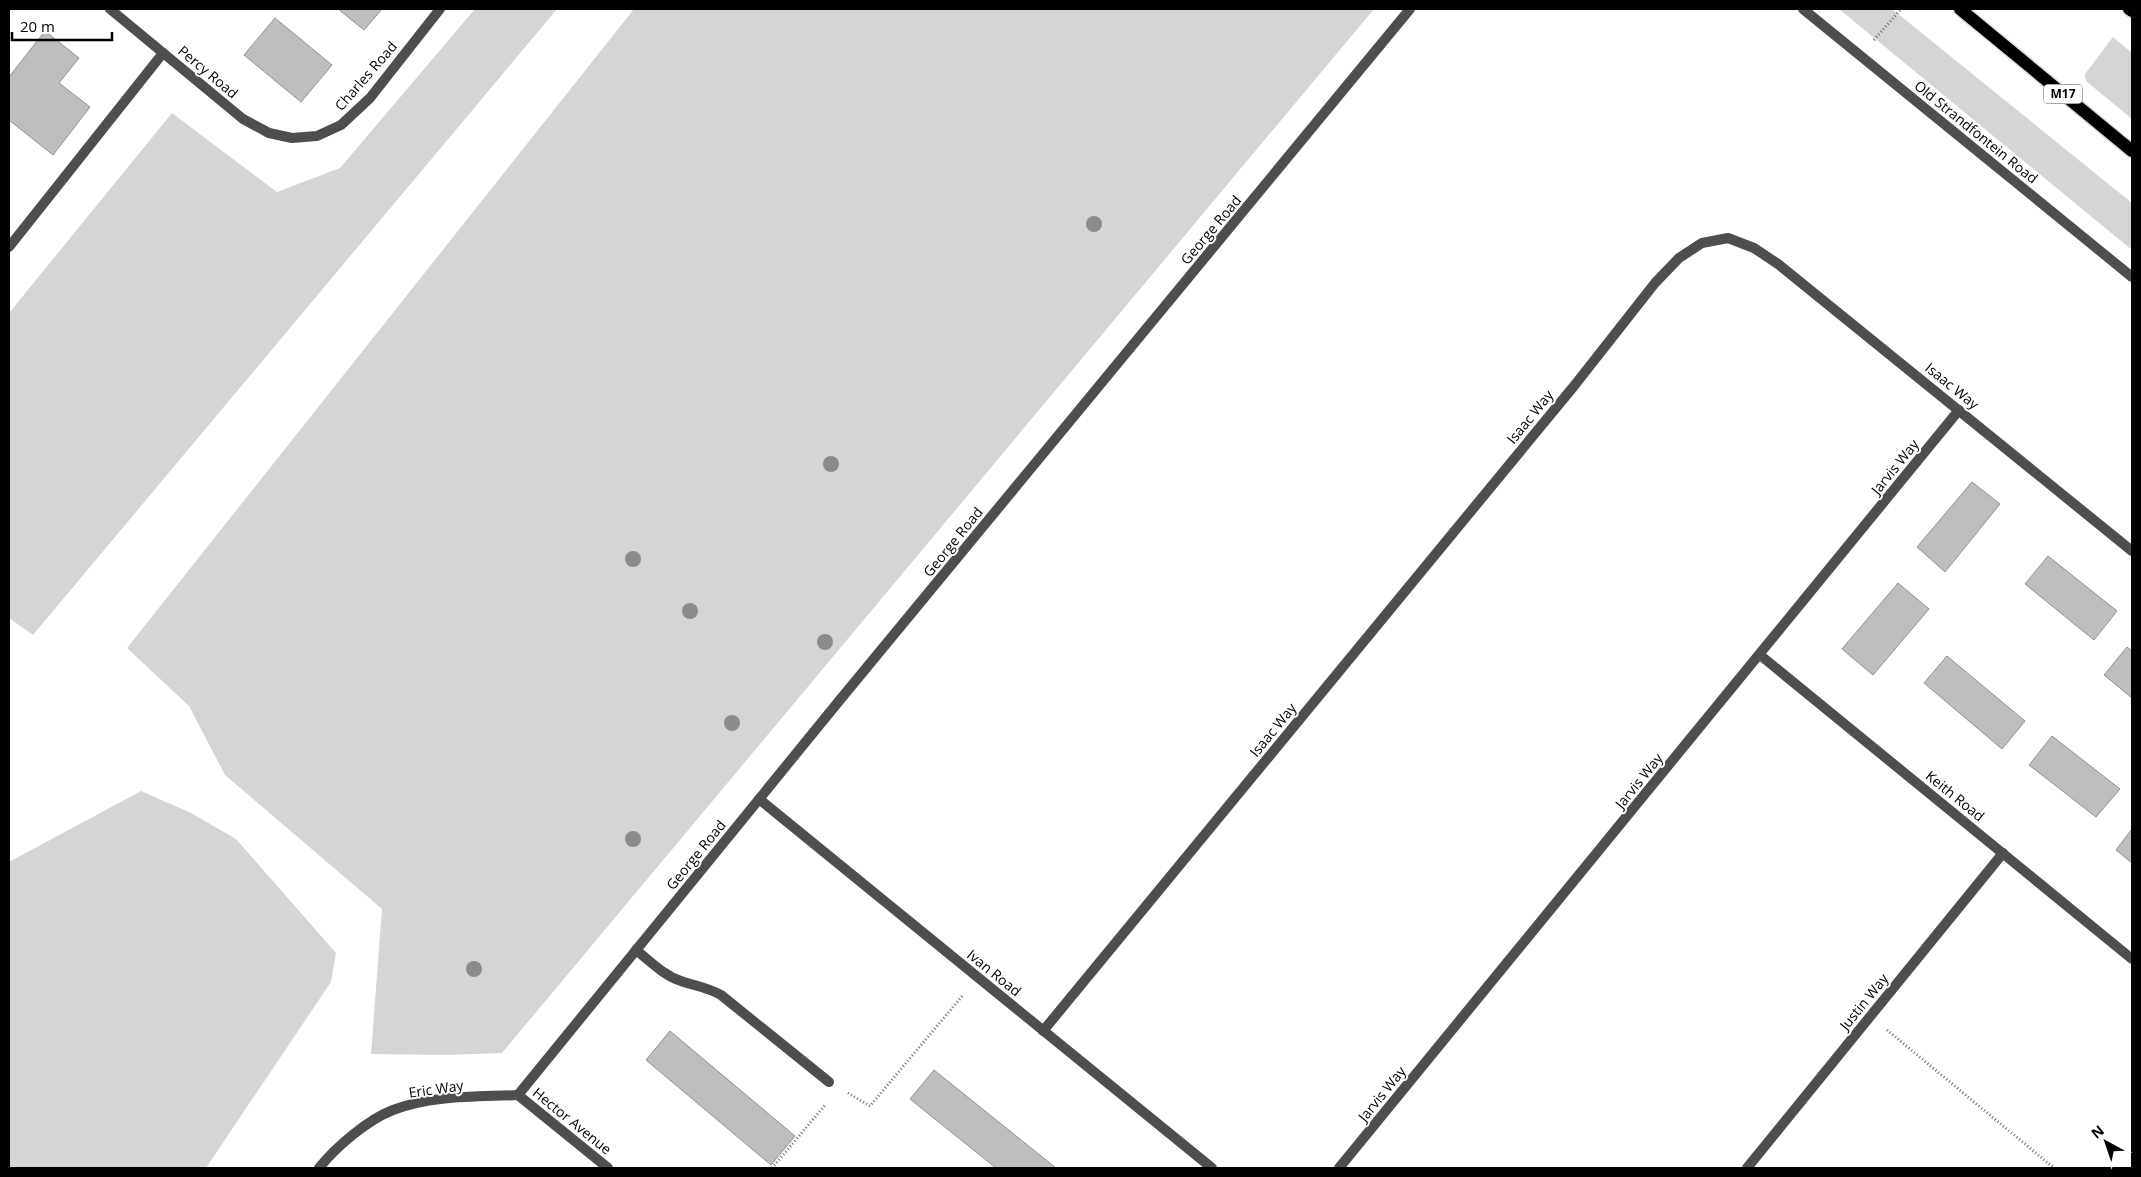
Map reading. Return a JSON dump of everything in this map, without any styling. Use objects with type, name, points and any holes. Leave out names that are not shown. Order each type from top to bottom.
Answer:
[{"type":"main road","name":"M17","points":[[1960,9],[2132,151]]},
{"type":"street","name":"Percy Road","points":[[110,9],[243,119],[269,133]]},
{"type":"street","name":"Charles Road","points":[[269,133],[292,138],[317,136],[341,126],[370,98],[440,9]]},
{"type":"street","name":"George Road","points":[[518,1095],[759,799],[1410,9]]},
{"type":"street","name":"Old Strandfontein Road","points":[[1803,9],[2132,277]]},
{"type":"street","points":[[9,247],[163,52]]},
{"type":"street","name":"Isaac Way","points":[[1043,1031],[1568,394],[1655,283],[1679,258],[1702,243],[1728,238],[1754,248],[1815,293],[2132,551]]},
{"type":"street","name":"Jarvis Way","points":[[1339,1168],[1959,410]]},
{"type":"street","name":"Keith Road","points":[[1760,655],[2132,959]]},
{"type":"street","name":"Ivan Road","points":[[759,799],[1212,1168]]},
{"type":"street","name":"Justin Way","points":[[1747,1168],[2003,853]]},
{"type":"street","points":[[636,950],[665,974],[680,981],[707,986],[721,995],[829,1082]]},
{"type":"street","name":"Eric Way","points":[[319,1168],[356,1132],[392,1110],[430,1101],[518,1095]]},
{"type":"street","name":"Hector Avenue","points":[[518,1095],[608,1168]]},
{"type":"path","points":[[1871,44],[1901,9]]},
{"type":"path","points":[[772,1168],[826,1104],[829,1082],[870,1106],[977,978]]},
{"type":"path","points":[[1870,1016],[2054,1168]]},
{"type":"shaded area","points":[[475,9],[557,9],[33,635],[9,618],[9,313],[172,113],[277,192],[340,168]]},
{"type":"shaded area","points":[[634,9],[1374,9],[502,1053],[446,1055],[371,1054],[382,909],[225,775],[189,706],[127,648]]},
{"type":"shaded area","points":[[1839,9],[1892,9],[2132,203],[2132,250]]},
{"type":"shaded area","points":[[2113,37],[2132,53],[2132,119],[2086,81],[2085,74]]},
{"type":"shaded area","points":[[141,791],[191,813],[236,839],[336,953],[331,982],[206,1168],[9,1168],[9,862]]},
{"type":"building","points":[[338,9],[382,9],[364,30]]},
{"type":"building","points":[[275,18],[332,65],[301,102],[244,55]]},
{"type":"building","points":[[45,31],[79,58],[59,83],[90,107],[53,155],[9,120],[9,77]]},
{"type":"building","points":[[1972,482],[2000,504],[1945,572],[1917,547]]},
{"type":"building","points":[[2048,556],[2117,611],[2094,640],[2025,584]]},
{"type":"building","points":[[1898,583],[1929,609],[1873,675],[1842,649]]},
{"type":"building","points":[[2127,647],[2132,651],[2132,698],[2104,675]]},
{"type":"building","points":[[1947,656],[2025,721],[2002,749],[1924,683]]},
{"type":"building","points":[[2052,736],[2120,789],[2096,817],[2029,765]]},
{"type":"building","points":[[2132,829],[2132,863],[2116,850]]},
{"type":"building","points":[[670,1031],[795,1136],[771,1165],[646,1060]]},
{"type":"building","points":[[934,1070],[1056,1168],[996,1168],[910,1099]]}]
